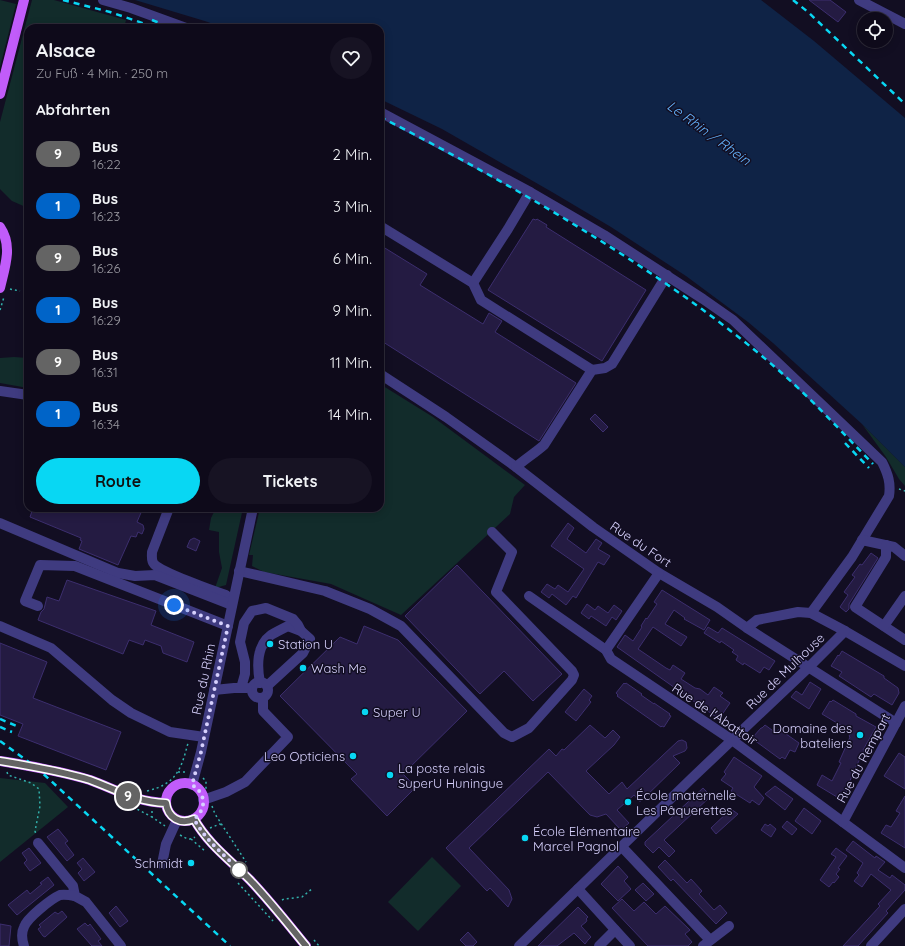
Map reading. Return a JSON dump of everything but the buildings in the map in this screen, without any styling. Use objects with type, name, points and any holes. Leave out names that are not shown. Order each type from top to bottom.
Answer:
[{"type":"main road","points":[[0,94],[24,0]]},
{"type":"main road","points":[[0,226],[8,248],[4,254],[0,288]]},
{"type":"main road","points":[[3,762],[77,777],[151,803],[166,803]]},
{"type":"main road","points":[[180,784],[192,785],[200,791],[203,800],[202,811],[194,819],[189,821],[177,820],[169,813],[166,803],[170,791],[180,784]]},
{"type":"main road","points":[[194,819],[201,832],[209,842],[251,881],[306,946]]},
{"type":"street","points":[[103,0],[131,8],[175,24]]},
{"type":"street","points":[[859,0],[905,24]]},
{"type":"street","points":[[384,114],[530,192],[604,235],[667,275],[733,320],[882,462],[891,486],[889,496],[852,557],[811,613]]},
{"type":"street","points":[[473,283],[530,192]]},
{"type":"street","points":[[384,228],[473,283],[480,300],[592,370]]},
{"type":"street","points":[[516,467],[544,445],[592,370],[612,364],[667,275]]},
{"type":"street","name":"Rue du Fort","points":[[384,377],[446,417],[516,467],[593,527],[659,573],[717,607],[747,628],[896,723]]},
{"type":"street","points":[[0,391],[24,394]]},
{"type":"street","points":[[167,512],[152,552],[151,559],[154,564],[233,602]]},
{"type":"street","name":"Rue du Rhin","points":[[192,785],[204,737],[253,512]]},
{"type":"street","points":[[0,523],[118,574],[135,576],[155,575],[233,602]]},
{"type":"street","points":[[240,572],[325,591],[370,609],[401,626],[504,733],[512,737],[529,728],[572,680],[574,675],[572,671],[496,592],[512,552],[492,532]]},
{"type":"street","points":[[862,540],[894,547],[905,556]]},
{"type":"street","points":[[886,545],[886,557],[855,607],[905,640]]},
{"type":"street","points":[[38,606],[25,601],[40,565],[75,566],[228,626]]},
{"type":"street","points":[[606,650],[659,573]]},
{"type":"street","name":"Rue de l'Abattoir","points":[[529,596],[606,650],[611,659],[732,740],[905,868]]},
{"type":"street","points":[[884,626],[905,596]]},
{"type":"street","points":[[241,688],[245,674],[245,662],[240,642],[244,623],[252,611],[266,608],[293,619],[301,631]]},
{"type":"street","points":[[747,628],[757,620],[798,612],[811,613],[845,630],[905,666]]},
{"type":"street","points":[[0,626],[51,648],[112,700],[131,713],[170,732],[204,737]]},
{"type":"street","points":[[203,800],[226,792],[245,782],[288,737],[262,711],[263,698],[267,694],[260,686],[257,666],[262,644],[271,635],[288,626],[301,631],[310,639],[303,653],[260,686],[252,693],[256,697],[263,698]]},
{"type":"street","name":"Rue de Mulhouse","points":[[521,945],[809,667],[845,630]]},
{"type":"street","points":[[214,690],[260,686]]},
{"type":"street","name":"Rue du Rempart","points":[[843,822],[905,706]]},
{"type":"street","points":[[162,864],[166,844],[177,820]]},
{"type":"street","points":[[38,843],[73,886],[75,896]]},
{"type":"street","points":[[622,847],[706,943],[729,926]]},
{"type":"street","points":[[578,889],[630,946]]},
{"type":"street","points":[[24,946],[22,937],[24,927],[28,920],[54,898],[61,895],[75,896],[86,902],[121,946]]},
{"type":"street","points":[[871,946],[905,909]]},
{"type":"street","points":[[598,946],[615,930]]},
{"type":"path","points":[[141,789],[147,791],[158,788],[169,782],[178,772],[183,762],[188,742],[193,735]]},
{"type":"path","points":[[3,762],[8,775],[31,783],[39,789],[40,806],[35,830],[38,843]]},
{"type":"path","points":[[191,839],[206,852]]},
{"type":"path","points":[[234,878],[273,922]]},
{"type":"path","points":[[280,902],[284,899],[302,897],[313,888]]},
{"type":"green space","points":[[0,0],[16,4],[0,67]]},
{"type":"green space","points":[[32,0],[54,0],[126,20],[125,24],[26,24]]},
{"type":"green space","points":[[24,30],[24,206],[12,201],[0,189],[0,122]]},
{"type":"green space","points":[[0,358],[24,358],[24,387],[0,383]]},
{"type":"green space","points":[[384,386],[433,417],[525,485],[514,497],[510,514],[401,615],[331,584],[264,572],[252,566],[253,555],[249,555],[259,512],[384,512]]},
{"type":"green space","points":[[862,424],[905,467],[905,486],[899,479],[886,457]]},
{"type":"green space","points":[[214,512],[242,512],[226,585],[215,588],[222,568],[219,552],[219,532],[209,530],[211,518]]},
{"type":"green space","points":[[0,778],[45,783],[68,807],[0,862]]},
{"type":"green space","points":[[432,857],[461,886],[418,931],[388,902]]},
{"type":"water","name":"Le Rhin / Rhein","points":[[135,0],[761,0],[814,41],[905,118],[905,467],[862,424],[773,343],[748,322],[686,276],[611,227],[552,192],[442,129],[384,101],[384,24],[213,24]]},
{"type":"railway","points":[[63,0],[110,12],[145,24]]},
{"type":"railway","points":[[793,0],[808,12],[905,104]]},
{"type":"railway","points":[[152,20],[162,24]]},
{"type":"railway","points":[[384,119],[457,157],[533,200],[624,256],[684,296],[741,339],[783,374],[873,464]]},
{"type":"railway","points":[[845,443],[869,468]]},
{"type":"railway","points":[[0,719],[19,727]]},
{"type":"railway","points":[[0,727],[12,732]]},
{"type":"railway","points":[[0,741],[37,768],[230,946]]},
{"type":"bus line","name":"9","points":[[0,761],[89,780],[136,799],[151,803],[166,803],[169,813],[177,820],[189,821],[194,819],[201,832],[209,842],[251,881],[306,946]]},
{"type":"place","name":"Station U","points":[[270,644]]},
{"type":"place","name":"Wash Me","points":[[303,668]]},
{"type":"place","name":"Super U","points":[[365,712]]},
{"type":"place","name":"Domaine des bateliers","points":[[860,735]]},
{"type":"place","name":"Leo Opticiens","points":[[353,756]]},
{"type":"place","name":"La poste relais SuperU Huningue","points":[[390,775]]},
{"type":"place","name":"École maternelle Les Pâquerettes","points":[[628,802]]},
{"type":"place","name":"École Elémentaire Marcel Pagnol","points":[[525,838]]},
{"type":"place","name":"Schmidt","points":[[191,863]]},
{"type":"route","points":[[174,605],[228,626],[201,752],[192,785],[200,791],[203,800],[202,811],[194,819],[201,832],[209,842],[242,872],[239,870]]}]
